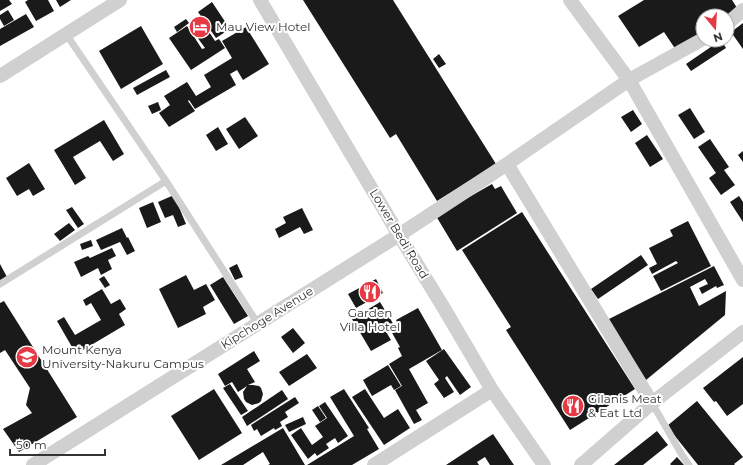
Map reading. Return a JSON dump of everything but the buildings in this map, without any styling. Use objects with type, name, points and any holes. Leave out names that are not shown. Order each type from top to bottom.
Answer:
[{"type":"street","points":[[0,76],[120,0]]},
{"type":"street","name":"Lower Bedi Road","points":[[260,0],[398,235],[442,305],[492,390],[544,465]]},
{"type":"street","points":[[570,0],[629,80],[743,280]]},
{"type":"street","points":[[735,17],[743,10]]},
{"type":"street","name":"Kipchoge Avenue","points":[[33,465],[398,235],[507,164],[629,80],[695,43]]},
{"type":"street","points":[[507,164],[652,403]]},
{"type":"street","points":[[581,465],[652,403],[743,332]]},
{"type":"street","points":[[374,465],[492,390]]},
{"type":"lane","points":[[66,34],[166,181],[258,324]]},
{"type":"lane","points":[[0,284],[166,181]]},
{"type":"lane","points":[[652,403],[689,465]]},
{"type":"place","name":"Mau View Hotel","points":[[200,27]]},
{"type":"place","name":"Garden Villa Hotel","points":[[370,292]]},
{"type":"place","name":"Mount Kenya University-Nakuru Campus","points":[[27,357]]},
{"type":"place","name":"Gilanis Meat & Eat Ltd","points":[[573,406]]}]
